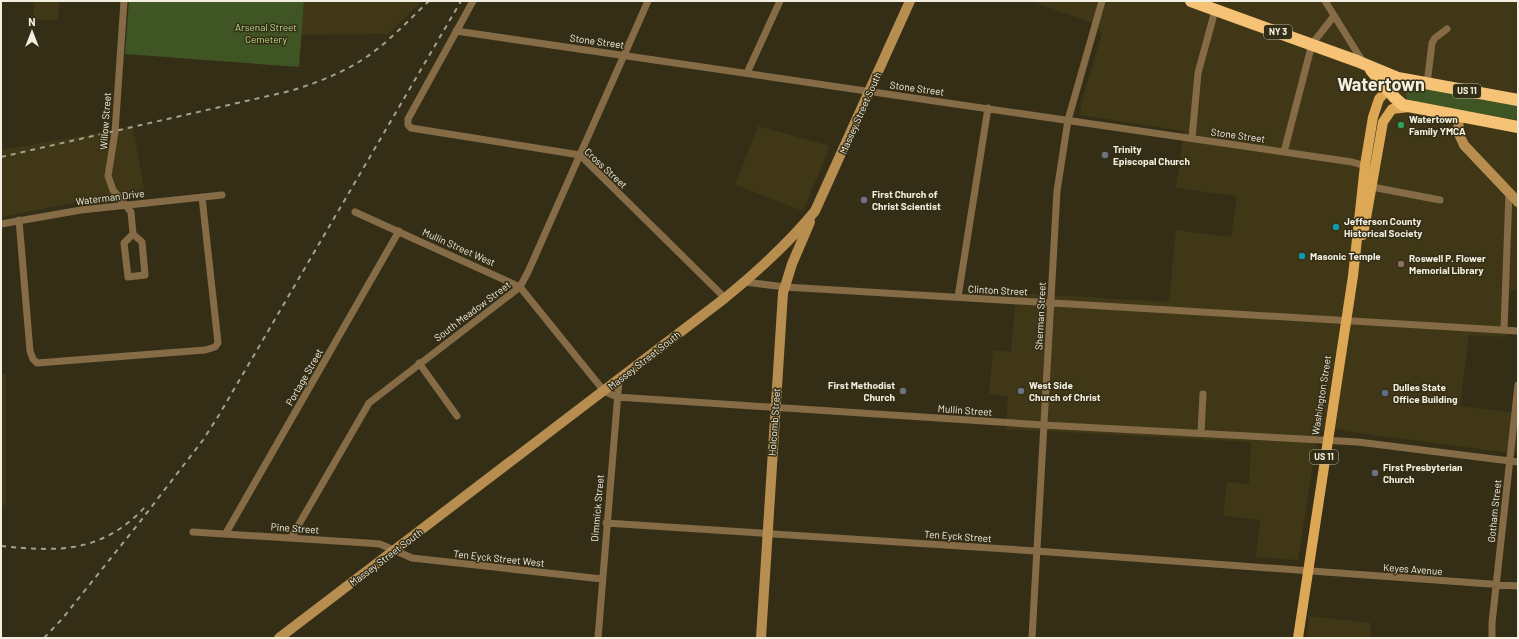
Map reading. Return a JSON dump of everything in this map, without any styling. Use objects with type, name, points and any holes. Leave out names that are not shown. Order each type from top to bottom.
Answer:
[{"type":"highway","name":"NY 3","points":[[1192,1],[1312,44],[1364,64],[1385,74],[1422,83]]},
{"type":"highway","name":"NY 3","points":[[1364,64],[1392,99],[1409,107]]},
{"type":"highway","name":"US 11","points":[[1422,83],[1518,100]]},
{"type":"highway","points":[[1422,83],[1406,85],[1401,91],[1402,102],[1409,107],[1515,125]]},
{"type":"main road","name":"US 11","points":[[1392,99],[1399,84],[1422,83]]},
{"type":"main road","name":"Washington Street","points":[[1298,638],[1353,276],[1365,165],[1375,110],[1379,99],[1392,99],[1383,122],[1363,238],[1353,276]]},
{"type":"street","name":"Willow Street","points":[[124,1],[115,132],[108,176],[113,190],[131,212],[133,234],[142,242],[145,275],[128,277],[124,243],[133,234]]},
{"type":"street","points":[[456,31],[473,1]]},
{"type":"street","name":"South Meadow Street","points":[[291,538],[369,403],[419,363],[520,287],[648,1]]},
{"type":"street","points":[[747,73],[780,1]]},
{"type":"street","name":"Massey Street South","points":[[282,637],[725,298],[781,251],[815,211],[910,1]]},
{"type":"street","name":"Sherman Street","points":[[1032,638],[1057,191],[1068,120],[1102,1]]},
{"type":"street","points":[[1325,1],[1364,64]]},
{"type":"street","points":[[1192,138],[1198,73],[1213,18],[1214,9]]},
{"type":"street","points":[[1284,152],[1312,44],[1334,16]]},
{"type":"street","points":[[1422,83],[1432,43],[1435,38],[1447,29]]},
{"type":"street","name":"Stone Street","points":[[456,31],[1192,138],[1352,162],[1375,168]]},
{"type":"street","name":"Cross Street","points":[[456,31],[408,119],[408,125],[411,128],[580,155],[725,298]]},
{"type":"street","points":[[958,297],[988,108]]},
{"type":"street","points":[[1458,115],[1458,128],[1461,140],[1518,202]]},
{"type":"street","points":[[1372,187],[1440,200]]},
{"type":"street","points":[[1504,330],[1508,192]]},
{"type":"street","name":"Waterman Drive","points":[[1,224],[126,204],[222,195]]},
{"type":"street","points":[[19,220],[30,351],[33,359],[37,363],[205,350],[215,347],[218,343],[202,197]]},
{"type":"street","name":"Holcomb Street","points":[[761,638],[775,408],[785,287],[815,211]]},
{"type":"street","name":"Mullin Street West","points":[[355,212],[400,231],[520,287],[604,391]]},
{"type":"street","name":"Portage Street","points":[[226,533],[400,231]]},
{"type":"street","name":"Clinton Street","points":[[745,282],[785,287],[1518,331]]},
{"type":"street","points":[[419,363],[457,416]]},
{"type":"street","name":"Dimmick Street","points":[[598,638],[618,380]]},
{"type":"street","name":"Gotham Street","points":[[1492,638],[1492,623],[1518,385]]},
{"type":"street","name":"Mullin Street","points":[[604,391],[617,397],[775,408],[1043,425],[1358,442],[1518,462]]},
{"type":"street","points":[[1201,433],[1203,394]]},
{"type":"street","name":"Ten Eyck Street","points":[[606,523],[1308,570]]},
{"type":"street","name":"Pine Street","points":[[193,532],[380,544],[395,550]]},
{"type":"street","name":"Ten Eyck Street West","points":[[395,550],[412,558],[602,579]]},
{"type":"street","name":"Keyes Avenue","points":[[1308,570],[1518,586]]},
{"type":"shaded area","points":[[34,1],[59,1],[58,21],[33,19]]},
{"type":"shaded area","points":[[304,1],[422,1],[388,34],[301,35]]},
{"type":"shaded area","points":[[1031,1],[1518,1],[1518,290],[1508,291],[1507,337],[1469,335],[1460,406],[1518,413],[1517,454],[1344,431],[1344,429],[1318,432],[1298,560],[1256,557],[1260,520],[1223,516],[1227,482],[1249,484],[1251,442],[1006,429],[1008,396],[989,394],[993,350],[1011,352],[1016,293],[1169,302],[1176,230],[1231,237],[1237,196],[1176,188],[1184,131],[1080,115],[1081,104],[1102,33],[1092,23]]},
{"type":"shaded area","points":[[758,126],[830,146],[803,211],[735,185]]},
{"type":"shaded area","points":[[133,127],[144,189],[1,217],[1,150]]},
{"type":"shaded area","points":[[1,374],[6,374],[6,505],[1,505]]},
{"type":"shaded area","points":[[1309,616],[1371,623],[1370,638],[1306,638]]},
{"type":"green space","name":"Arsenal Street Cemetery","points":[[129,1],[304,1],[299,67],[125,54]]},
{"type":"green space","points":[[1420,88],[1518,104],[1518,120],[1422,104],[1410,101],[1406,97],[1407,91]]},
{"type":"railway","points":[[1,157],[290,91],[314,83],[338,73],[371,54],[429,1]]},
{"type":"railway","points":[[44,638],[62,619],[203,440],[461,1]]},
{"type":"railway","points":[[1,546],[42,549],[79,546],[96,541],[113,533],[130,521],[146,506]]},
{"type":"place","name":"Watertown Family YMCA","points":[[1401,125]]},
{"type":"place","name":"Trinity Episcopal Church","points":[[1105,155]]},
{"type":"place","name":"First Church of Christ Scientist","points":[[864,200]]},
{"type":"place","name":"Jefferson County Historical Society","points":[[1336,227]]},
{"type":"place","name":"Masonic Temple","points":[[1302,256]]},
{"type":"place","name":"Roswell P. Flower Memorial Library","points":[[1401,264]]},
{"type":"place","name":"First Methodist Church","points":[[903,391]]},
{"type":"place","name":"West Side Church of Christ","points":[[1021,391]]},
{"type":"place","name":"Dulles State Office Building","points":[[1385,393]]},
{"type":"place","name":"First Presbyterian Church","points":[[1375,473]]},
{"type":"district","name":"Watertown","points":[[1381,85]]}]
